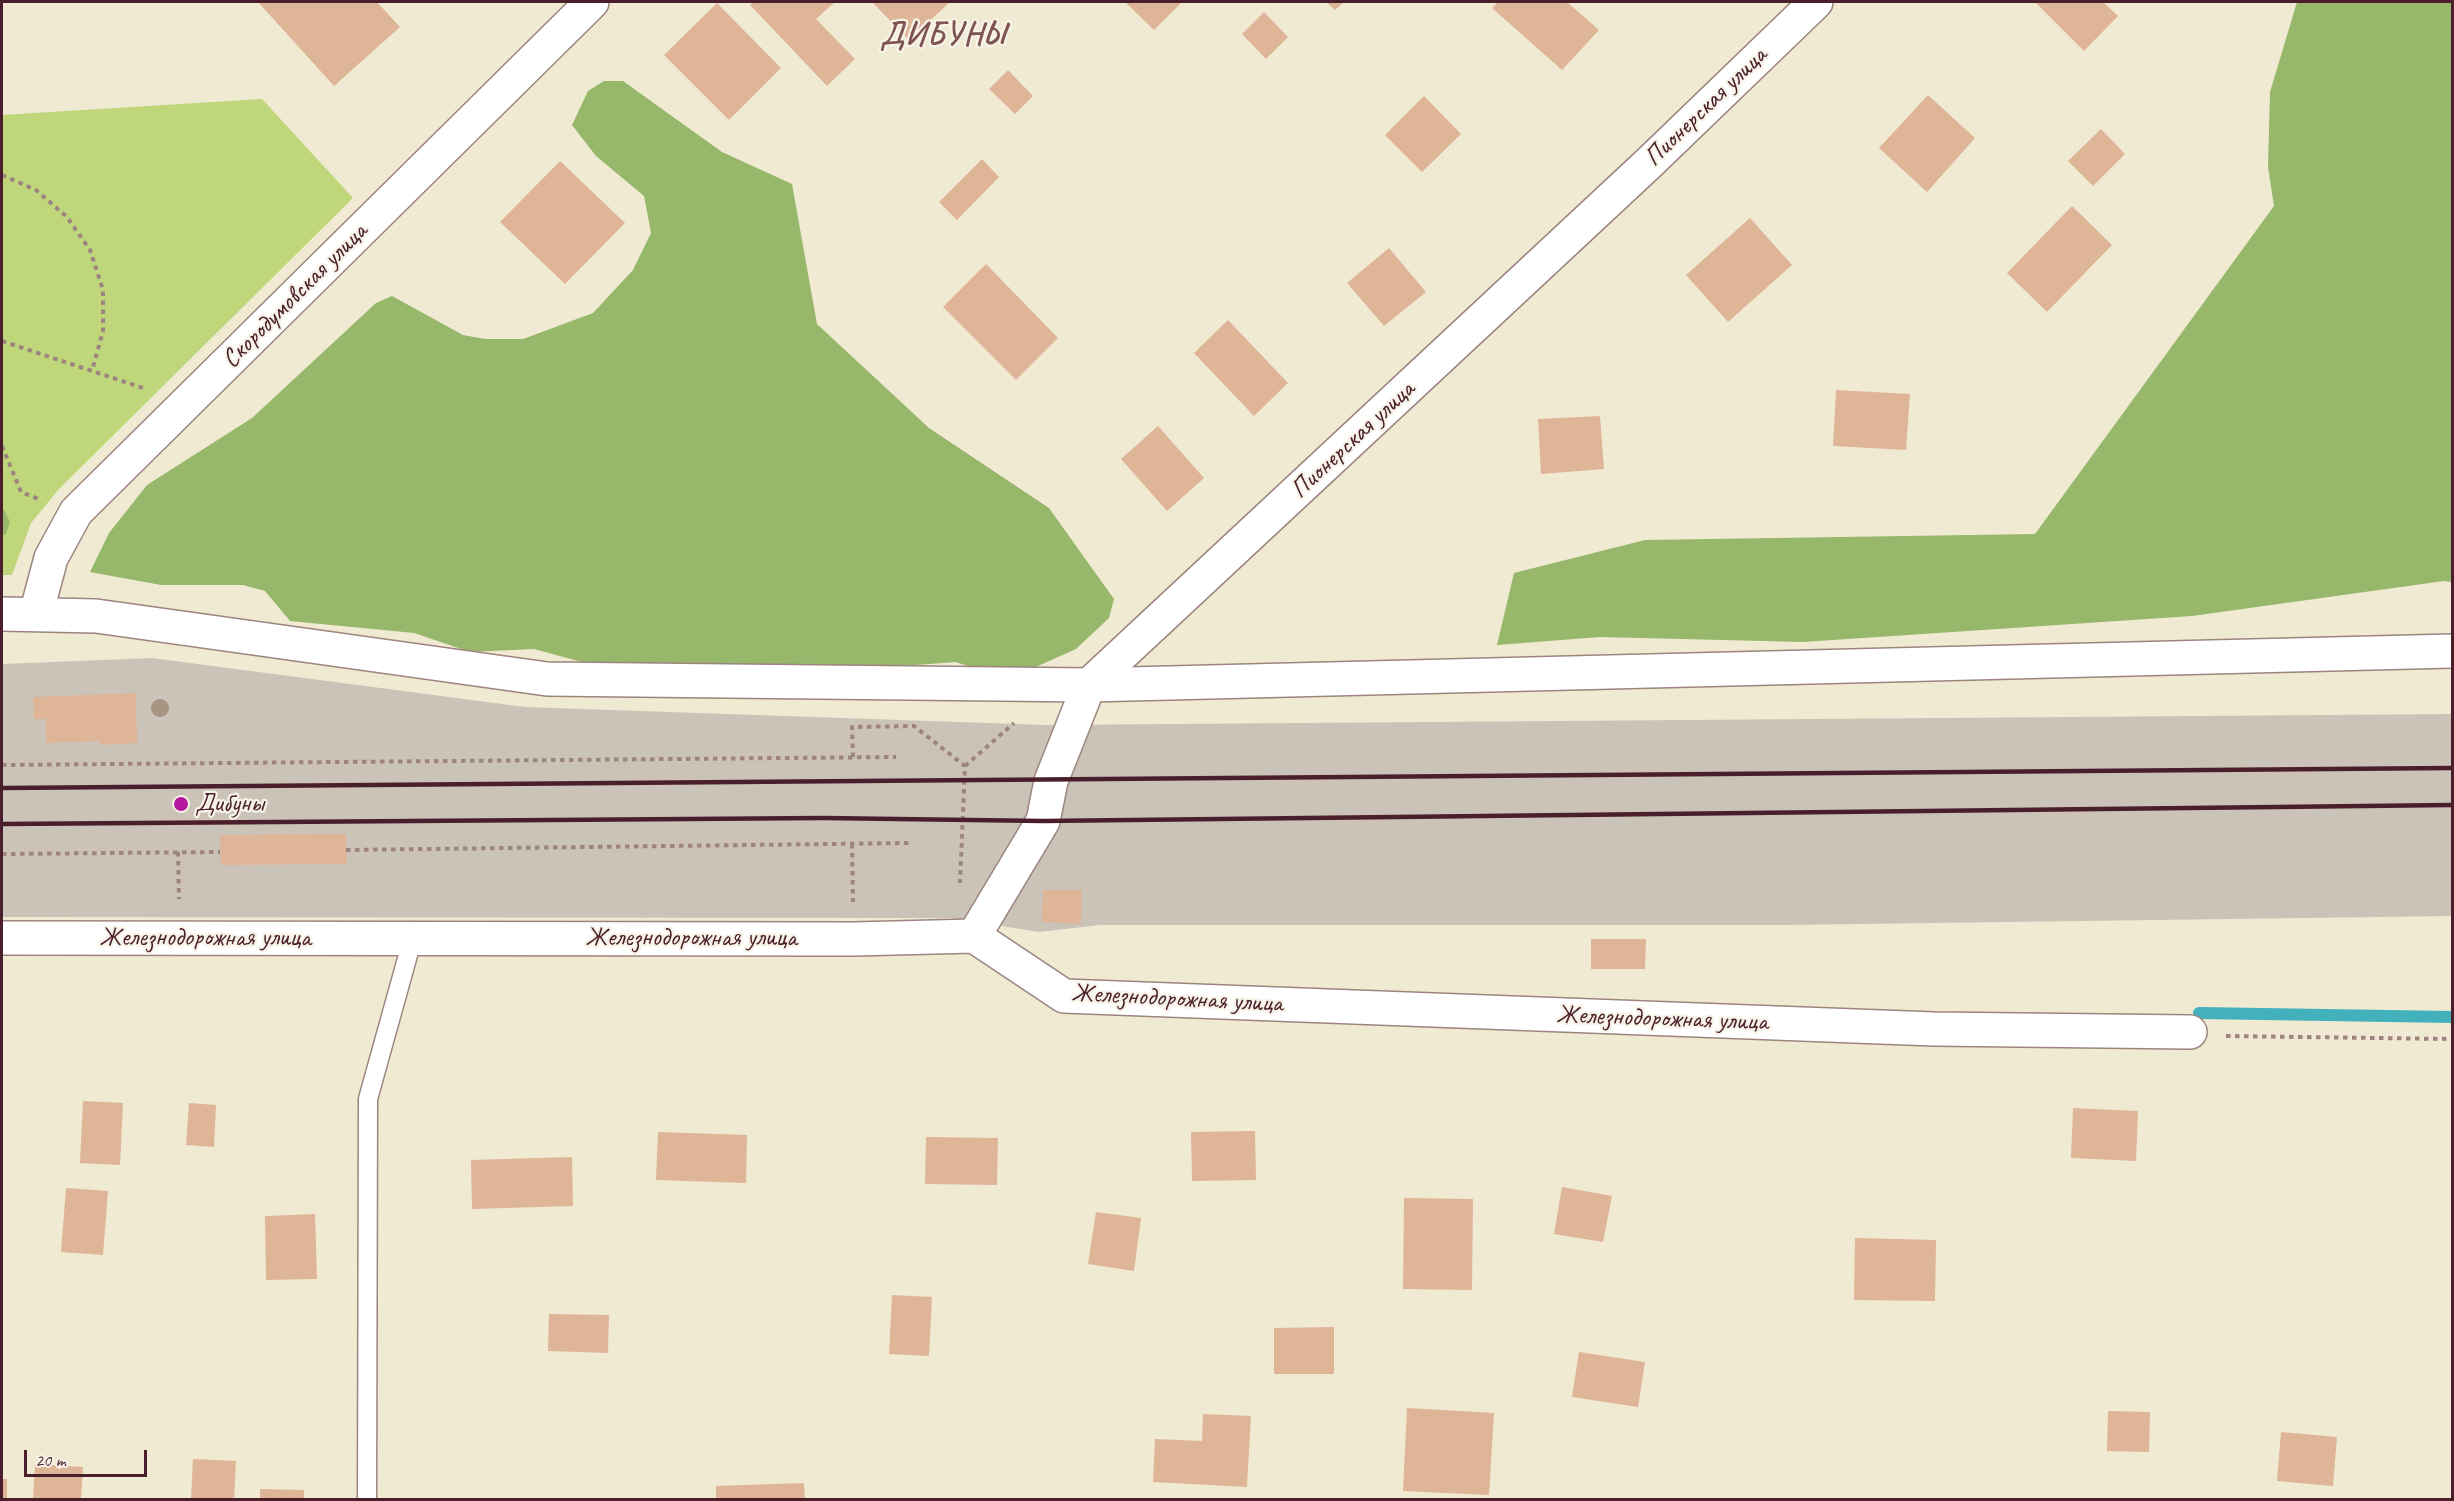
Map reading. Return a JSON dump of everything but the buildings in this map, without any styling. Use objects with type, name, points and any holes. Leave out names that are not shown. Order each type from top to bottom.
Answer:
[{"type":"street","name":"Скородумовская улица","points":[[36,614],[51,558],[76,512],[592,2]]},
{"type":"street","name":"Пионерская улица","points":[[974,936],[1043,821],[1052,781],[1089,685],[1649,163],[1816,2]]},
{"type":"street","points":[[2,614],[96,616],[547,679],[1089,685],[2452,651]]},
{"type":"street","name":"Железнодорожная улица","points":[[2,938],[854,939],[974,936],[1064,996],[2194,1041]]},
{"type":"lane","points":[[367,1500],[368,1099],[413,937]]},
{"type":"path","points":[[2,175],[36,190],[67,216],[90,250],[103,290],[103,331],[92,371]]},
{"type":"path","points":[[2,341],[187,402]]},
{"type":"path","points":[[2,447],[21,492],[76,512]]},
{"type":"path","points":[[959,887],[965,766],[1030,708],[1049,684]]},
{"type":"path","points":[[853,757],[852,727],[914,726],[965,766]]},
{"type":"path","points":[[2,765],[896,757]]},
{"type":"path","points":[[852,843],[853,901],[865,901]]},
{"type":"path","points":[[346,850],[909,843]]},
{"type":"path","points":[[178,852],[179,906]]},
{"type":"path","points":[[2,854],[220,852]]},
{"type":"path","points":[[2194,1041],[2206,1036],[2452,1039]]},
{"type":"shaded area","points":[[152,658],[525,707],[1045,725],[2452,714],[2452,916],[1785,925],[1100,925],[1039,932],[951,918],[2,917],[2,664]]},
{"type":"green space","points":[[2297,2],[2452,2],[2452,582],[2444,581],[2192,616],[1803,642],[1600,637],[1497,645],[1514,573],[1645,540],[2035,534],[2274,206],[2268,167],[2270,92]]},
{"type":"green space","points":[[604,81],[623,81],[722,152],[792,184],[817,324],[929,428],[1049,508],[1114,599],[1109,618],[1076,649],[1020,674],[996,676],[956,662],[783,675],[615,671],[534,649],[470,652],[414,633],[290,621],[265,591],[243,585],[161,585],[90,572],[109,533],[147,485],[252,418],[376,303],[392,296],[463,335],[485,339],[523,339],[593,313],[633,270],[651,233],[644,196],[596,156],[572,125],[588,91]]},
{"type":"green space","points":[[262,99],[353,198],[59,489],[31,523],[12,575],[2,575],[2,115]]},
{"type":"green space","points":[[2,506],[10,522],[6,534],[2,535]]},
{"type":"waterway","points":[[2199,1013],[2452,1017]]},
{"type":"railway","points":[[2,788],[2452,768]]},
{"type":"railway","points":[[2,824],[824,818],[1043,821],[2452,805]]},
{"type":"place","name":"Дибуны","points":[[181,804]]},
{"type":"district","name":"ДИБУНЫ","points":[[943,36]]}]
